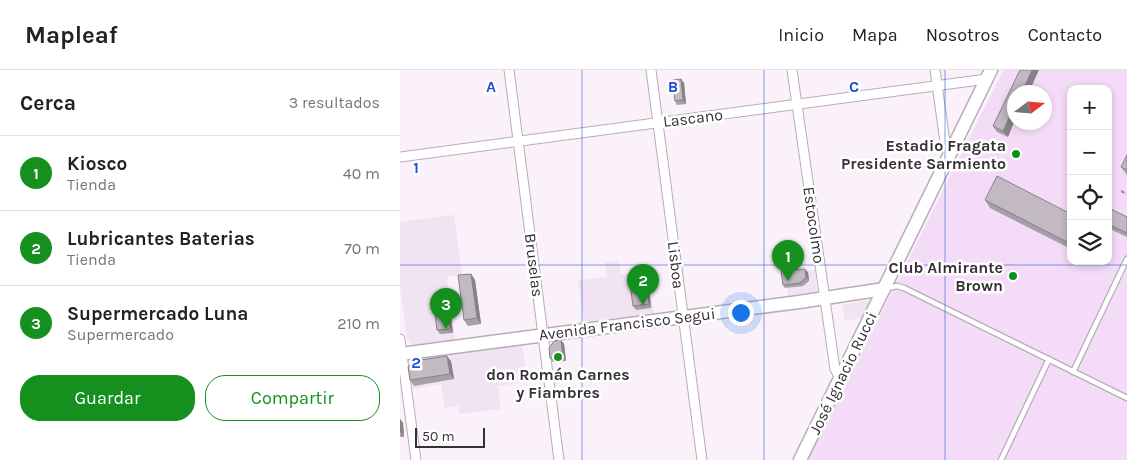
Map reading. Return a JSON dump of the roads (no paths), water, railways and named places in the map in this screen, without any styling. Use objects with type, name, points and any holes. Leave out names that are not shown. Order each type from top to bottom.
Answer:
[{"type":"street","name":"Bruselas","points":[[509,70],[559,460]]},
{"type":"street","name":"Lisboa","points":[[651,70],[702,460]]},
{"type":"street","name":"Estocolmo","points":[[792,70],[835,369],[840,378]]},
{"type":"street","points":[[935,70],[945,142],[949,156]]},
{"type":"street","name":"Lascano","points":[[400,157],[937,86],[989,74]]},
{"type":"street","name":"José Ignacio Rucci","points":[[800,460],[989,74]]},
{"type":"street","name":"Avenida Francisco Segui","points":[[401,353],[884,289]]},
{"type":"street","points":[[400,339],[416,460]]},
{"type":"lane","points":[[1073,372],[1127,259]]},
{"type":"lane","points":[[884,289],[891,286],[904,288],[1127,398]]},
{"type":"lane","points":[[1001,460],[1048,359]]},
{"type":"place","name":"Estadio Fragata Presidente Sarmiento","points":[[1016,154]]},
{"type":"place","name":"Club Almirante Brown","points":[[1013,276]]},
{"type":"place","name":"Kiosco","points":[[788,281]]},
{"type":"place","name":"Lubricantes Baterias","points":[[643,305]]},
{"type":"place","name":"Supermercado Luna","points":[[446,329]]},
{"type":"place","name":"don Román Carnes y Fiambres","points":[[558,357]]}]
